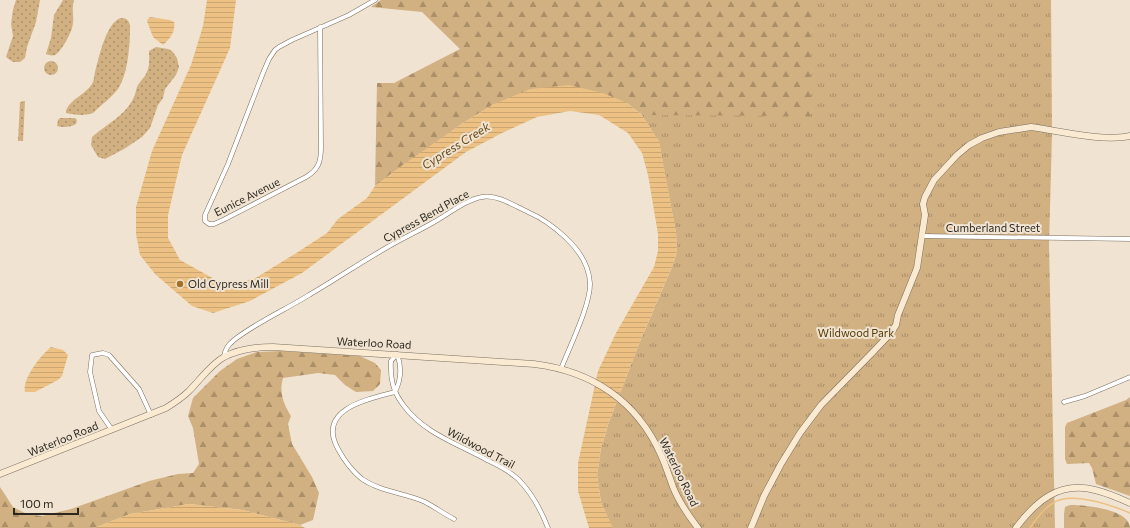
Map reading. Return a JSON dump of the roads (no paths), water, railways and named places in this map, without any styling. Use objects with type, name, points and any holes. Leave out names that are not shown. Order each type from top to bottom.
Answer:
[{"type":"street","points":[[320,27],[358,10],[375,0]]},
{"type":"street","name":"Eunice Avenue","points":[[320,27],[321,158],[317,168],[305,178],[230,217],[214,224],[209,224],[205,221],[205,215],[228,164],[269,58],[279,47],[320,27]]},
{"type":"street","points":[[751,528],[764,496],[800,433],[821,405],[890,334],[896,325],[898,315],[917,268],[922,236],[925,197],[934,180],[959,153],[968,145],[982,138],[999,132],[1031,127],[1103,138],[1123,138],[1130,136]]},
{"type":"street","name":"Cypress Bend Place","points":[[224,357],[227,347],[247,331],[465,203],[484,196],[504,201],[538,216],[551,225],[574,246],[582,259],[588,273],[590,284],[589,295],[578,328],[561,369]]},
{"type":"street","name":"Cumberland Street","points":[[922,236],[1130,239]]},
{"type":"street","name":"Waterloo Road","points":[[0,474],[166,408],[178,400],[224,357],[241,350],[273,347],[534,364],[561,369],[592,380],[610,390],[630,409],[643,423],[661,454],[673,488],[682,506],[698,528]]},
{"type":"street","points":[[112,430],[99,411],[90,372],[92,355],[103,353],[109,355],[139,390],[151,415]]},
{"type":"street","points":[[397,354],[400,362],[400,383],[395,392],[362,402],[348,408],[340,414],[334,423],[333,428],[335,443],[351,469],[363,479],[376,487],[425,502],[454,519]]},
{"type":"street","name":"Wildwood Trail","points":[[397,354],[391,361],[391,381],[395,392],[412,417],[428,430],[502,467],[517,479],[528,491],[540,510],[548,528]]},
{"type":"street","points":[[1064,402],[1085,396],[1130,377]]},
{"type":"street","points":[[1016,528],[1036,503],[1049,495],[1064,490],[1079,488],[1094,490],[1130,503]]},
{"type":"water","name":"Cypress Creek","points":[[207,0],[236,0],[230,48],[182,155],[168,215],[168,238],[180,260],[218,281],[234,282],[254,279],[298,252],[327,233],[338,219],[367,198],[375,186],[397,169],[463,123],[494,104],[530,89],[569,85],[603,93],[627,103],[641,114],[659,141],[676,232],[677,252],[639,344],[609,422],[601,449],[597,475],[601,502],[613,528],[589,528],[578,491],[578,463],[598,371],[616,333],[654,267],[658,251],[658,234],[648,175],[642,153],[628,133],[599,115],[570,111],[537,117],[466,152],[302,273],[250,301],[213,313],[192,306],[155,274],[140,255],[136,234],[136,207],[152,151],[191,65],[203,26]]},
{"type":"water","points":[[150,17],[174,22],[172,35],[163,45],[153,37],[147,21]]},
{"type":"water","points":[[51,347],[63,350],[68,355],[62,376],[58,380],[35,392],[25,392],[26,381],[29,374],[42,356]]},
{"type":"water","points":[[189,504],[243,510],[300,525],[305,528],[94,528],[130,514]]},
{"type":"waterway","points":[[1030,528],[1046,508],[1053,503],[1070,498],[1091,500],[1130,513]]},
{"type":"place","name":"Old Cypress Mill","points":[[180,284]]},
{"type":"park label","name":"Wildwood Park","points":[[856,333]]}]
